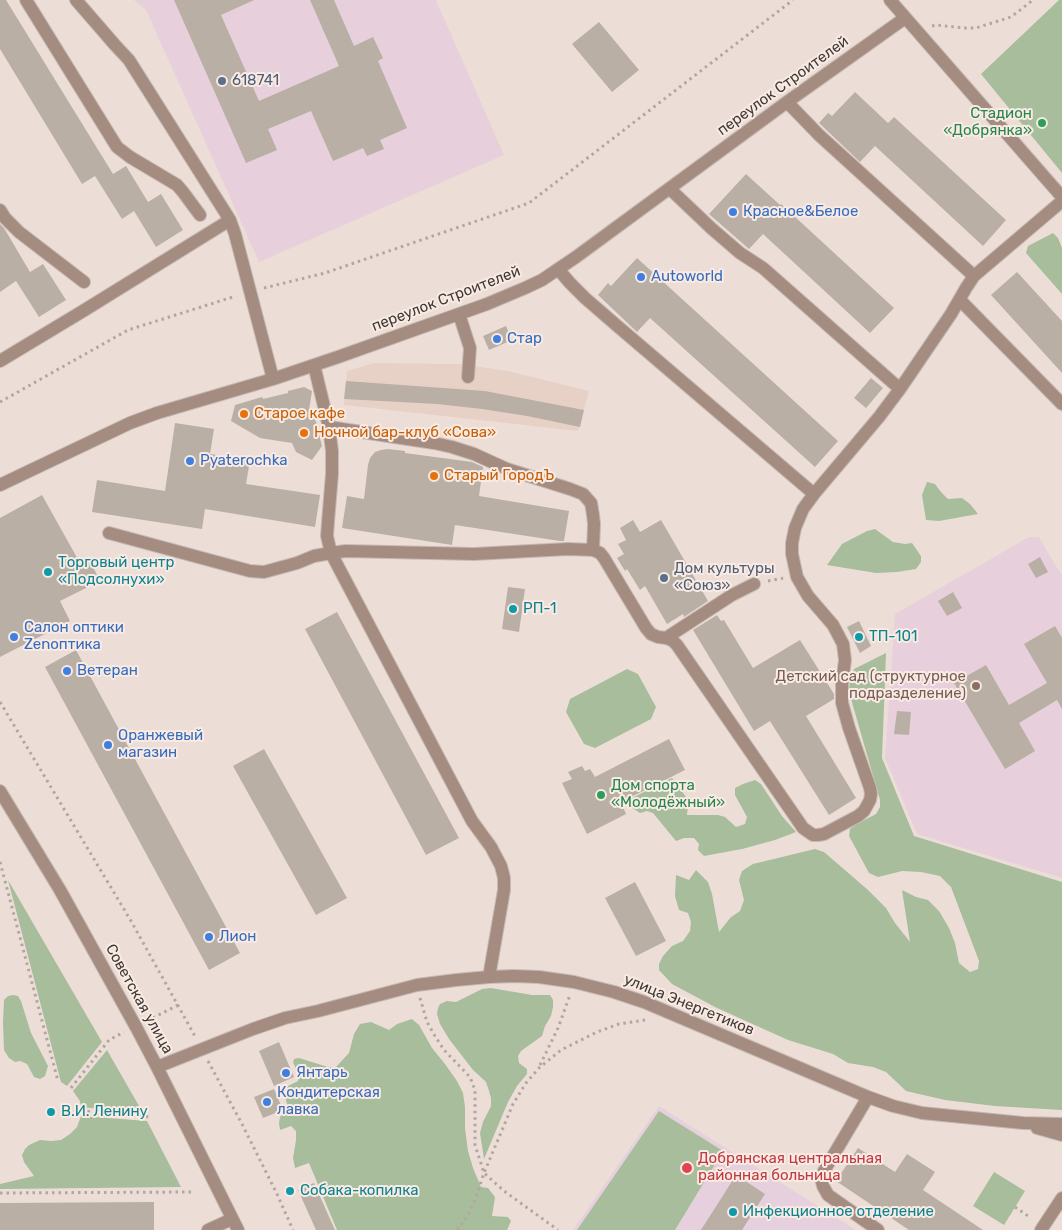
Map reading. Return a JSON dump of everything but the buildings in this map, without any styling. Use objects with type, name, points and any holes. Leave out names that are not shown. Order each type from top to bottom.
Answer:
[{"type":"street","points":[[26,0],[117,147],[130,158],[177,185],[200,215]]},
{"type":"street","points":[[76,0],[129,60],[230,220],[273,379]]},
{"type":"street","points":[[890,0],[1062,196]]},
{"type":"street","name":"переулок Строителей","points":[[0,485],[122,427],[158,413],[314,365],[459,314],[507,296],[542,280],[905,18]]},
{"type":"street","points":[[787,102],[819,136],[974,276]]},
{"type":"street","points":[[670,189],[711,228],[740,253],[763,268],[900,389]]},
{"type":"street","points":[[109,533],[250,571],[264,572],[331,552],[474,554],[568,549],[593,550],[604,558],[651,634],[672,640],[677,646],[803,828],[812,835],[818,836],[828,833],[864,811],[871,794],[848,728],[842,703],[845,660],[843,644],[833,625],[808,596],[797,577],[792,554],[795,528],[803,509],[814,494],[900,389],[974,276],[1062,201]]},
{"type":"street","points":[[0,210],[19,232],[84,282]]},
{"type":"street","points":[[0,361],[230,220]]},
{"type":"street","points":[[558,269],[580,293],[614,324],[814,494]]},
{"type":"street","points":[[960,300],[1062,404]]},
{"type":"street","points":[[459,314],[470,348],[468,377]]},
{"type":"street","points":[[314,365],[329,427],[332,451],[327,536],[331,552],[472,821],[491,847],[501,866],[504,890],[489,977]]},
{"type":"street","points":[[329,427],[452,447],[474,454],[507,469],[583,494],[591,503],[594,524],[593,550]]},
{"type":"street","points":[[666,638],[732,595],[754,584]]},
{"type":"street","name":"Советская улица","points":[[0,791],[60,890],[136,1027],[235,1224]]},
{"type":"street","name":"улица Энергетиков","points":[[157,1067],[285,1018],[417,985],[489,977],[522,976],[574,982],[644,1002],[893,1106],[922,1113],[1023,1124],[1062,1124]]},
{"type":"street","points":[[868,1097],[824,1171],[822,1178],[823,1186],[828,1195],[878,1230]]},
{"type":"street","points":[[1023,1124],[1062,1135]]},
{"type":"street","points":[[1039,1226],[1062,1198]]},
{"type":"street","points":[[208,1230],[235,1224]]},
{"type":"path","points":[[0,402],[128,330],[250,291],[325,273],[529,203],[793,0]]},
{"type":"path","points":[[916,30],[937,26],[976,28],[1011,17],[1033,0]]},
{"type":"path","points":[[754,584],[797,577]]},
{"type":"path","points":[[0,702],[131,921],[178,1005],[246,1133],[293,1230]]},
{"type":"path","points":[[0,862],[58,1081]]},
{"type":"path","points":[[539,1068],[558,1028],[574,982]]},
{"type":"path","points":[[420,997],[427,1022],[435,1036],[444,1050],[470,1077],[475,1090],[475,1145],[484,1173],[504,1191],[558,1230]]},
{"type":"path","points":[[70,1088],[109,1040],[178,1005]]},
{"type":"path","points":[[457,1230],[468,1217],[513,1104],[526,1083],[539,1068],[562,1050],[597,1032],[619,1024],[645,1020]]},
{"type":"path","points":[[81,1111],[151,1117]]},
{"type":"path","points":[[0,1193],[192,1192]]},
{"type":"path","points":[[1015,1207],[1039,1226]]},
{"type":"shaded area","points":[[134,0],[436,0],[504,155],[259,262],[146,10]]},
{"type":"shaded area","points":[[374,363],[461,364],[508,371],[589,391],[578,431],[344,405],[347,371]]},
{"type":"shaded area","name":"Детский сад (структурное подразделение)","points":[[1029,537],[1039,537],[1062,576],[1062,878],[917,834],[885,758],[895,614]]},
{"type":"shaded area","name":"Добрянская центральная районная больница","points":[[659,1106],[856,1230],[573,1230]]},
{"type":"green space","name":"Стадион «Добрянка»","points":[[1059,0],[1062,0],[1062,173],[981,74]]},
{"type":"green space","points":[[1053,233],[1058,238],[1062,248],[1062,294],[1026,253],[1028,246]]},
{"type":"green space","points":[[927,482],[935,484],[948,499],[962,498],[978,514],[939,521],[926,520],[922,495]]},
{"type":"green space","points":[[875,529],[893,542],[912,543],[921,556],[921,562],[916,569],[876,573],[827,565],[842,544]]},
{"type":"green space","points":[[886,653],[882,758],[914,836],[1062,882],[1062,1110],[995,1106],[945,1100],[906,1091],[886,1072],[873,1067],[848,1063],[833,1054],[788,1040],[715,1007],[672,984],[659,970],[659,964],[663,956],[672,946],[683,941],[690,931],[691,922],[688,913],[679,910],[675,896],[676,875],[689,880],[696,870],[708,882],[719,932],[731,917],[740,911],[744,900],[739,880],[742,871],[753,864],[815,849],[824,852],[868,890],[886,908],[910,942],[902,890],[916,897],[928,900],[939,911],[949,928],[955,943],[959,963],[970,972],[978,969],[979,961],[951,887],[940,876],[921,872],[902,871],[878,877],[869,873],[849,836],[850,829],[876,814],[880,807],[880,800],[849,690],[850,680],[854,669]]},
{"type":"green space","points":[[627,669],[638,674],[656,707],[651,719],[595,748],[584,744],[566,712],[570,699]]},
{"type":"green space","points":[[672,778],[686,797],[687,815],[718,815],[725,817],[736,827],[745,824],[747,817],[735,795],[735,788],[755,780],[761,784],[782,816],[796,832],[742,849],[704,856],[698,850],[699,844],[694,838],[684,838],[676,841],[653,813],[647,811],[640,813],[631,807],[628,800]]},
{"type":"green space","points":[[8,880],[102,1042],[67,1086],[61,1082]]},
{"type":"green space","points":[[491,988],[532,995],[550,995],[553,1000],[553,1007],[542,1036],[521,1051],[518,1056],[519,1063],[527,1069],[527,1074],[517,1086],[508,1102],[484,1159],[480,1133],[491,1106],[489,1091],[486,1082],[473,1070],[449,1039],[440,1024],[437,1014],[440,1004],[447,1001],[456,1002],[482,989]]},
{"type":"green space","points":[[8,996],[18,996],[21,1001],[31,1033],[48,1066],[45,1076],[40,1079],[34,1077],[27,1064],[20,1061],[15,1062],[9,1058],[4,1050],[4,1000]]},
{"type":"green space","points":[[412,1019],[419,1025],[432,1048],[457,1081],[463,1093],[468,1151],[473,1168],[481,1187],[488,1188],[495,1197],[492,1216],[508,1217],[511,1221],[507,1230],[337,1230],[309,1163],[295,1168],[293,1158],[296,1131],[291,1126],[280,1130],[279,1123],[280,1117],[288,1107],[282,1091],[298,1081],[299,1076],[293,1062],[294,1059],[299,1058],[328,1067],[336,1067],[349,1053],[354,1034],[360,1024],[371,1022],[389,1030],[397,1024]]},
{"type":"green space","points":[[107,1050],[143,1113],[81,1107],[80,1101],[73,1091]]},
{"type":"green space","points":[[659,1111],[723,1151],[675,1230],[577,1230]]},
{"type":"green space","points":[[81,1116],[147,1121],[181,1187],[0,1189],[0,1184],[34,1176],[24,1162],[22,1155],[29,1145],[40,1140],[61,1140],[77,1127]]},
{"type":"green space","points":[[994,1172],[1025,1191],[1004,1225],[973,1206]]},
{"type":"place","name":"618741","points":[[222,81]]},
{"type":"place","name":"Стадион «Добрянка»","points":[[1042,123]]},
{"type":"place","name":"Красное&Белое","points":[[733,212]]},
{"type":"place","name":"Autoworld","points":[[641,277]]},
{"type":"place","name":"Стар","points":[[497,339]]},
{"type":"place","name":"Старое кафе","points":[[244,414]]},
{"type":"place","name":"Ночной бар-клуб «Сова»","points":[[304,433]]},
{"type":"place","name":"Pyaterochka","points":[[190,461]]},
{"type":"place","name":"Старый ГородЪ","points":[[434,476]]},
{"type":"place","name":"Торговый центр «Подсолнухи»","points":[[48,572]]},
{"type":"place","name":"Дом культуры «Союз»","points":[[664,578]]},
{"type":"place","name":"РП-1","points":[[513,609]]},
{"type":"place","name":"Салон оптики Zenоптика","points":[[14,637]]},
{"type":"place","name":"ТП-101","points":[[859,637]]},
{"type":"place","name":"Ветеран","points":[[67,671]]},
{"type":"place","name":"Детский сад (структурное подразделение)","points":[[976,686]]},
{"type":"place","name":"Оранжевый магазин","points":[[108,745]]},
{"type":"place","name":"Дом спорта «Молодёжный»","points":[[601,795]]},
{"type":"place","name":"Лион","points":[[209,937]]},
{"type":"place","name":"Янтарь","points":[[286,1073]]},
{"type":"place","name":"Кондитерская лавка","points":[[267,1102]]},
{"type":"place","name":"В.И. Ленину","points":[[51,1112]]},
{"type":"place","name":"Добрянская центральная районная больница","points":[[687,1168]]},
{"type":"place","name":"Собака-копилка","points":[[290,1191]]},
{"type":"place","name":"Инфекционное отделение","points":[[733,1212]]}]
